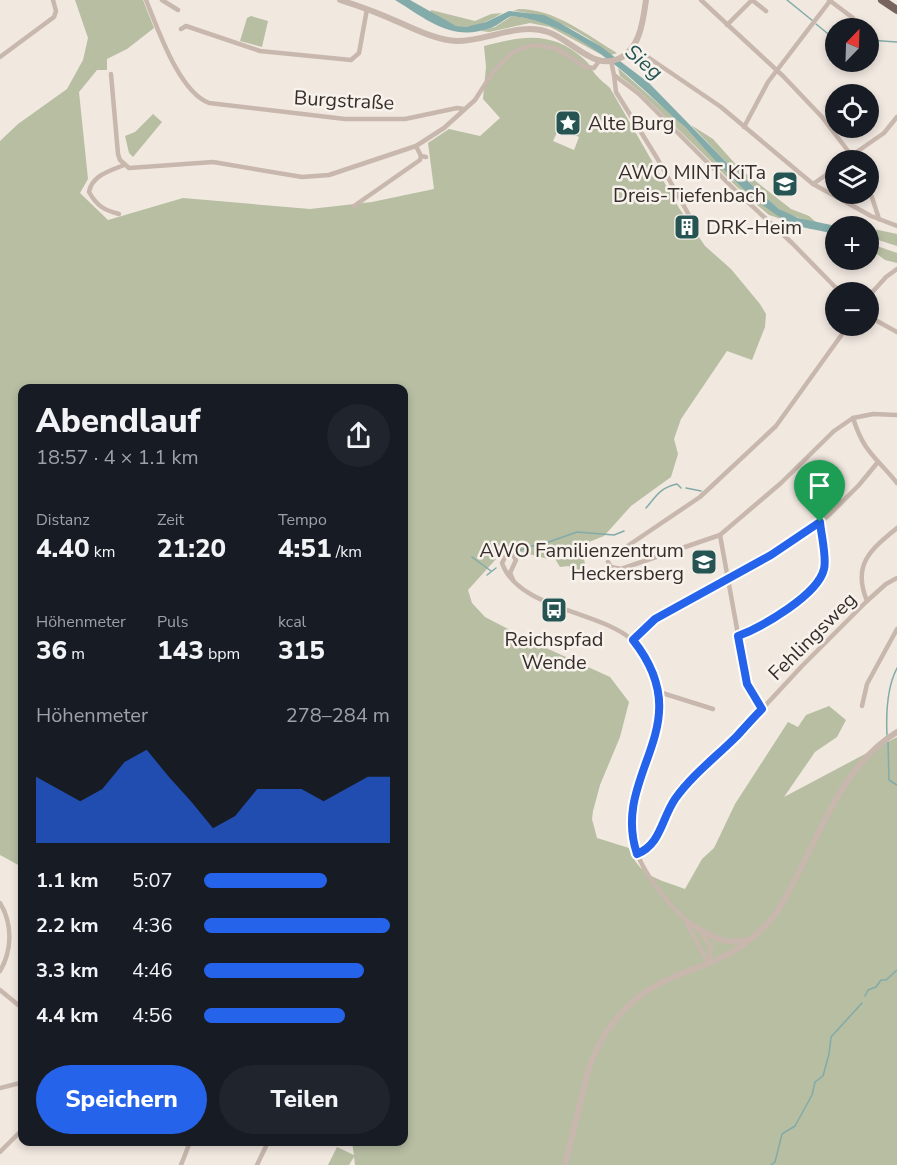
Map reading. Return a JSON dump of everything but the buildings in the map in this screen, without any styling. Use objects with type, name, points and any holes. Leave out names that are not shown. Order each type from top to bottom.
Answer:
[{"type":"main road","points":[[882,0],[897,10]]},
{"type":"street","points":[[0,57],[54,17],[56,11],[53,0]]},
{"type":"street","name":"Burgstraße","points":[[146,0],[182,80],[199,99],[209,103],[345,119],[405,119],[457,108],[464,109]]},
{"type":"street","points":[[162,0],[178,10]]},
{"type":"street","points":[[340,0],[446,40],[467,40],[523,29],[541,30],[557,36],[606,63],[614,75],[639,94],[830,282]]},
{"type":"street","points":[[111,74],[118,154],[124,165],[135,169],[213,162],[302,177],[329,174],[416,146],[444,128],[475,100],[502,61],[522,48],[532,45],[555,48],[586,67],[594,68],[622,57],[633,47],[642,22],[646,0]]},
{"type":"street","points":[[701,0],[822,117],[847,150]]},
{"type":"street","points":[[728,25],[752,0],[766,11]]},
{"type":"street","points":[[744,127],[768,82],[829,0],[853,18]]},
{"type":"street","points":[[181,29],[186,26],[260,51],[351,60],[359,53],[367,9]]},
{"type":"street","points":[[633,47],[721,107],[813,184],[873,216]]},
{"type":"street","points":[[614,75],[616,92],[694,224]]},
{"type":"street","points":[[863,150],[884,133],[897,117]]},
{"type":"street","points":[[354,206],[424,157],[416,146]]},
{"type":"street","points":[[119,214],[104,210],[89,192],[93,181],[99,176],[124,165]]},
{"type":"street","points":[[813,184],[825,176]]},
{"type":"street","points":[[879,219],[897,225]]},
{"type":"street","points":[[879,285],[897,269]]},
{"type":"street","points":[[879,322],[897,332]]},
{"type":"street","points":[[627,547],[700,497],[776,426],[841,336]]},
{"type":"street","points":[[608,562],[611,567],[621,569],[720,535],[781,483],[834,431],[853,418],[873,414],[897,415]]},
{"type":"street","points":[[853,418],[862,444],[897,483]]},
{"type":"street","points":[[633,640],[655,619],[771,555],[820,522],[859,485],[878,462]]},
{"type":"street","points":[[738,636],[757,629],[776,618],[818,582],[825,568],[820,522]]},
{"type":"street","points":[[867,602],[860,585],[863,567],[872,549],[897,528]]},
{"type":"street","points":[[720,535],[747,684],[762,709]]},
{"type":"street","points":[[513,580],[510,573],[516,560],[513,555],[507,554],[502,563],[506,573],[513,580],[544,601],[611,626],[633,640],[654,672],[659,692],[660,712],[657,731],[634,801],[631,821],[633,841],[637,854],[651,879],[688,922],[710,943],[709,964]]},
{"type":"street","name":"Fehlingsweg","points":[[637,854],[648,849],[655,841],[669,810],[686,785],[737,736],[867,602],[886,584],[897,578]]},
{"type":"street","points":[[862,706],[867,684],[897,629]]},
{"type":"street","points":[[659,692],[713,709]]},
{"type":"street","points":[[565,1165],[592,1057],[608,1029],[630,1004],[652,988],[731,954],[752,939],[778,911],[829,814],[856,770],[870,754],[897,732]]},
{"type":"street","points":[[0,903],[7,915],[9,933],[8,957],[0,971]]},
{"type":"street","points":[[688,922],[722,941],[733,943],[752,939]]},
{"type":"street","points":[[688,922],[709,964]]},
{"type":"street","points":[[0,990],[18,1005]]},
{"type":"street","points":[[0,1088],[18,1084]]},
{"type":"street","points":[[0,1152],[18,1134]]},
{"type":"street","points":[[181,1165],[188,1146]]},
{"type":"street","points":[[257,1165],[266,1146]]},
{"type":"green space","points":[[75,0],[143,0],[154,28],[127,49],[107,59],[107,70],[97,70],[79,92],[88,179],[80,193],[108,220],[183,198],[310,209],[372,202],[434,189],[428,143],[449,129],[480,136],[500,118],[483,99],[486,67],[484,46],[524,38],[537,38],[561,44],[585,60],[593,72],[610,88],[679,208],[705,246],[731,269],[760,304],[766,314],[765,327],[752,360],[727,351],[681,419],[674,439],[678,454],[671,477],[631,506],[604,536],[569,550],[583,556],[586,567],[574,576],[569,566],[560,567],[554,557],[548,559],[506,548],[468,590],[472,603],[485,617],[535,643],[610,677],[629,702],[620,737],[600,785],[593,811],[592,819],[597,838],[629,848],[633,858],[644,871],[685,889],[702,859],[714,848],[735,804],[788,722],[798,727],[806,715],[829,706],[846,720],[837,737],[815,752],[784,797],[897,737],[897,1165],[355,1165],[354,1157],[349,1165],[328,1165],[337,1147],[354,1155],[353,1146],[408,1146],[408,384],[18,384],[18,865],[0,855],[0,141],[18,124],[67,89],[83,60],[88,38]],"holes":[[[559,128],[579,137],[574,150],[553,141]]]},
{"type":"green space","points":[[519,9],[545,13],[558,18],[617,53],[611,55],[589,39],[552,20],[513,11]]},
{"type":"green space","points":[[431,10],[475,21],[491,14],[502,13],[480,24],[462,27],[430,13]]},
{"type":"green space","points":[[251,16],[268,21],[262,47],[240,41],[247,18]]},
{"type":"green space","points":[[512,16],[560,29],[602,55],[550,27],[530,23],[489,32],[481,31],[495,27]]},
{"type":"green space","points":[[618,68],[685,127],[735,181],[784,220],[769,215],[742,192],[640,92],[620,76]]},
{"type":"green space","points":[[153,114],[162,122],[133,157],[129,153],[125,136],[135,132]]},
{"type":"green space","points":[[691,125],[713,139],[739,168],[791,209],[809,216],[818,224],[779,209],[726,162]]},
{"type":"green space","points":[[879,230],[897,234],[897,246],[879,240]]},
{"type":"green space","points":[[879,247],[897,253],[897,263],[885,260],[879,256]]},
{"type":"water","points":[[395,0],[410,0],[456,26],[466,27],[486,22],[509,11],[544,15],[560,23],[600,46],[649,83],[726,162],[779,209],[798,218],[825,224],[825,232],[795,225],[756,200],[719,165],[686,128],[619,68],[579,40],[535,21],[512,16],[494,27],[477,32],[452,31],[429,21]]},
{"type":"waterway","points":[[787,0],[813,21]]},
{"type":"waterway","points":[[816,24],[825,31]]},
{"type":"waterway","points":[[879,41],[897,42]]},
{"type":"waterway","points":[[646,508],[659,493],[667,488],[677,484],[681,488]]},
{"type":"waterway","points":[[686,488],[701,491]]},
{"type":"waterway","points":[[520,550],[577,532],[614,535],[624,531]]},
{"type":"waterway","points":[[472,557],[491,571]]},
{"type":"waterway","points":[[487,575],[496,568]]},
{"type":"waterway","points":[[887,735],[889,692],[897,668]]},
{"type":"waterway","points":[[888,742],[889,780],[897,785]]},
{"type":"waterway","points":[[865,996],[868,990],[876,987],[881,980],[886,980],[897,970]]},
{"type":"waterway","points":[[771,1165],[775,1162],[782,1134],[795,1126],[812,1095],[815,1082],[823,1076],[831,1037],[862,1003]]},
{"type":"place","name":"Alte Burg","points":[[568,123]]},
{"type":"place","name":"AWO MINT KiTa Dreis-Tiefenbach","points":[[785,184]]},
{"type":"place","name":"DRK-Heim","points":[[687,227]]},
{"type":"place","name":"AWO Familienzentrum Heckersberg","points":[[704,562]]},
{"type":"place","name":"Reichspfad Wende","points":[[554,610]]},
{"type":"route","points":[[820,522],[825,568],[818,582],[776,618],[757,629],[738,636],[747,684],[758,706],[762,709],[686,785],[664,818],[655,841],[648,849],[637,854],[631,821],[634,801],[657,731],[660,712],[659,692],[654,672],[633,640],[655,619],[771,555],[820,522]]},
{"type":"water label","name":"Sieg","points":[[644,62]]}]
